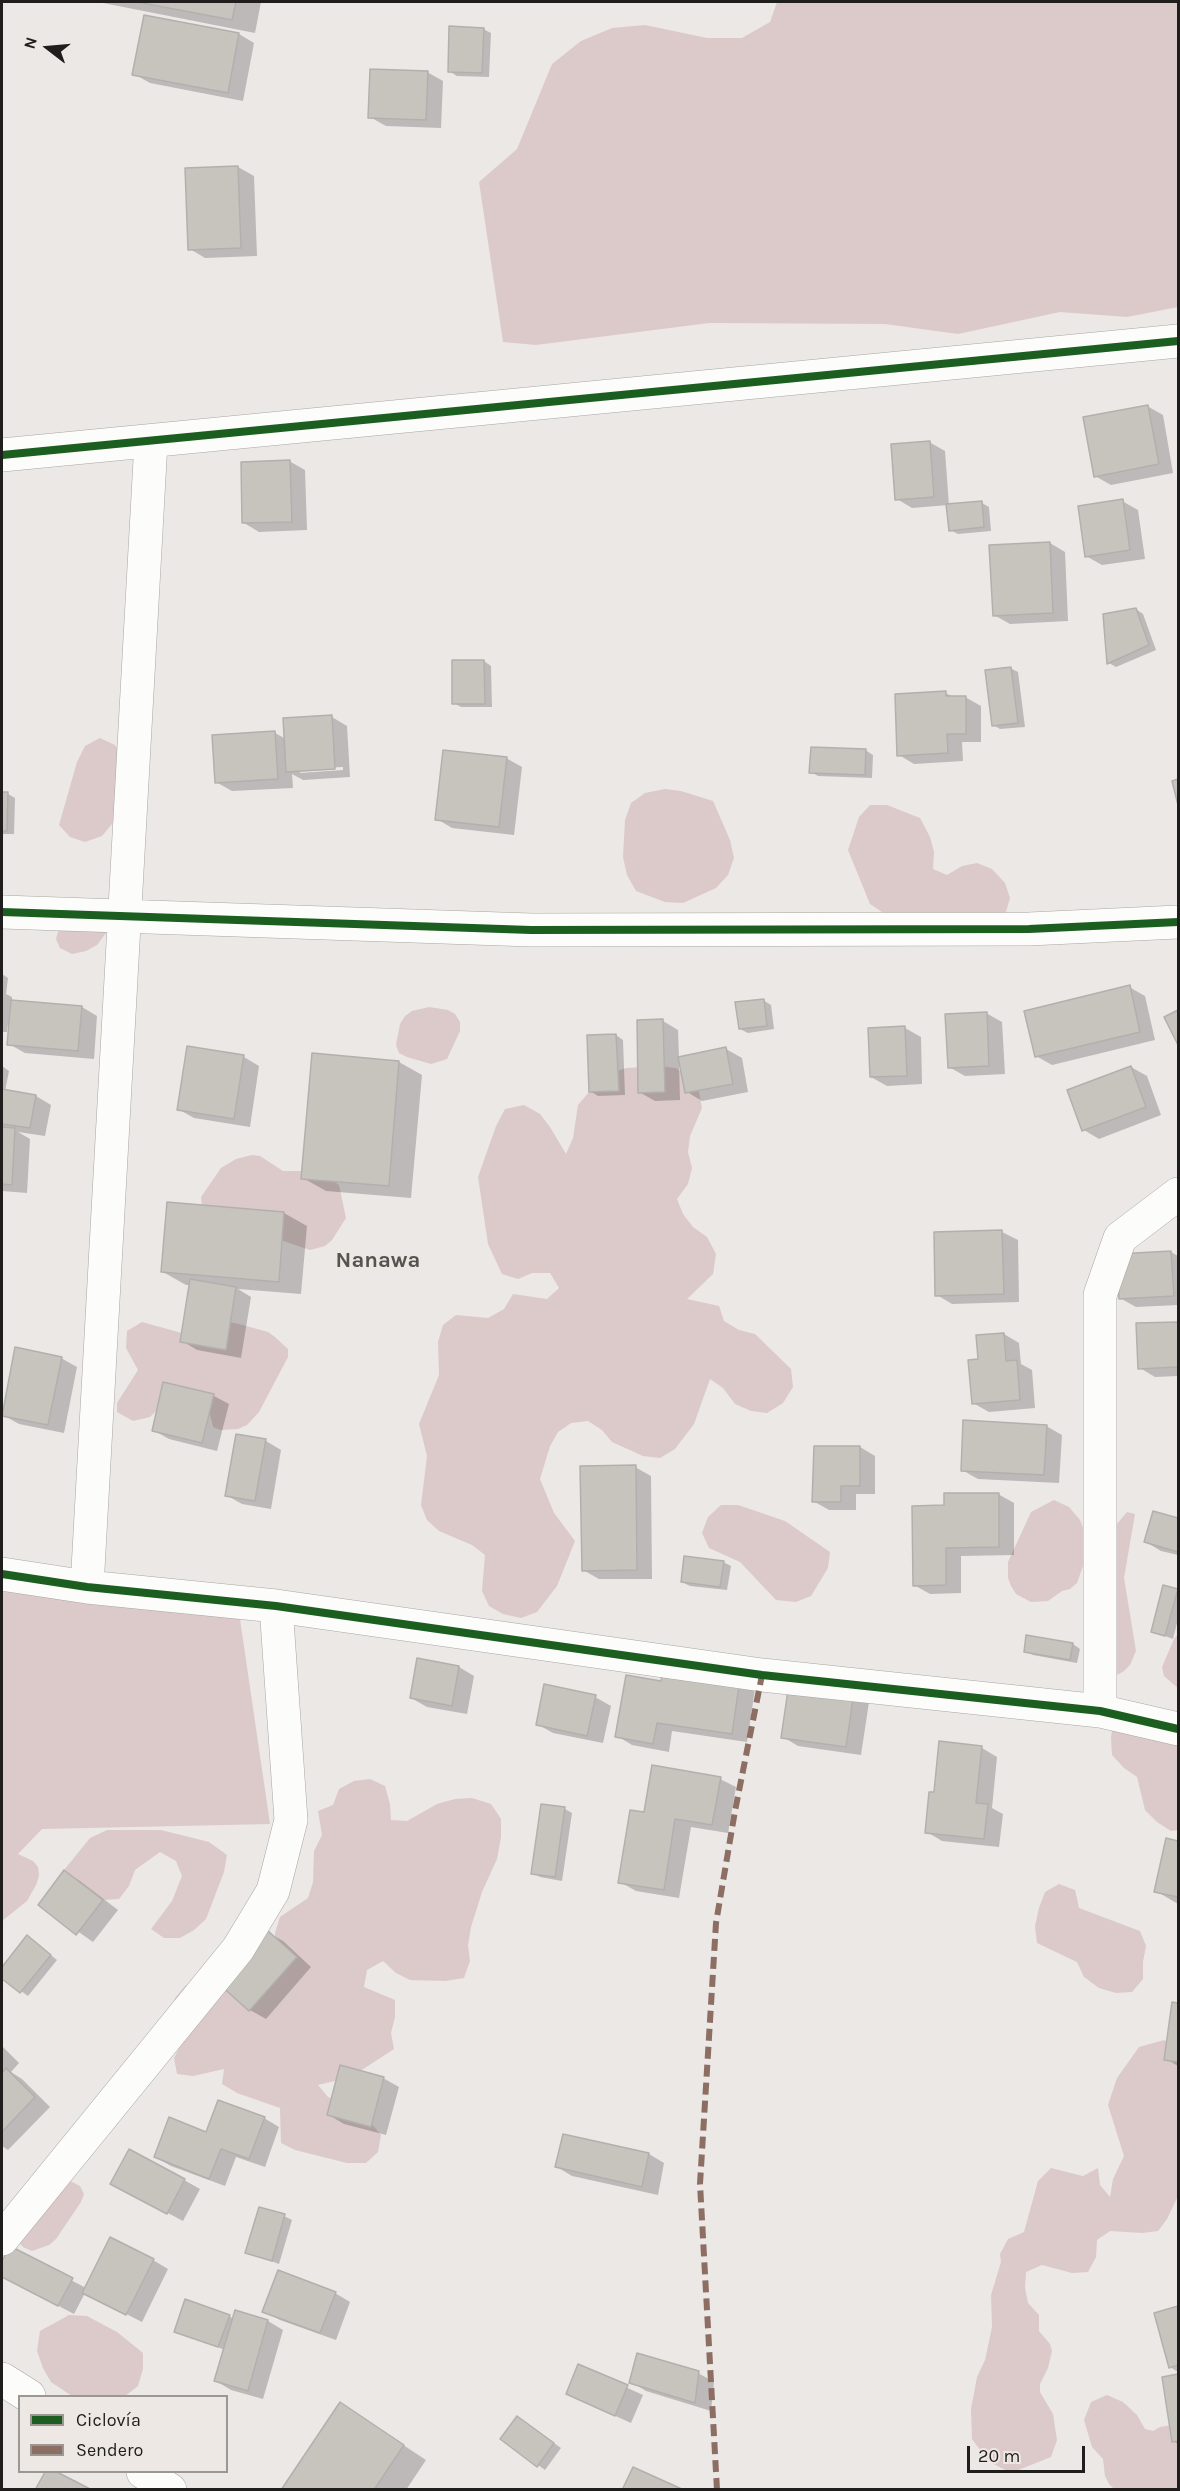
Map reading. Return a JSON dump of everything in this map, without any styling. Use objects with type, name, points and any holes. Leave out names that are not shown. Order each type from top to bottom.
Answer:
[{"type":"street","points":[[2,455],[1179,341]]},
{"type":"street","points":[[87,1587],[151,442]]},
{"type":"street","points":[[2,912],[531,930],[1029,929],[1179,922]]},
{"type":"street","points":[[1100,1711],[1100,1295],[1120,1238],[1179,1194]]},
{"type":"street","points":[[2,1574],[87,1587],[276,1606],[762,1676],[1100,1711],[1179,1729]]},
{"type":"street","points":[[2,2239],[238,1949],[273,1892],[291,1820],[276,1606]]},
{"type":"street","points":[[2,2379],[26,2395]]},
{"type":"street","points":[[144,2473],[170,2490]]},
{"type":"shaded area","points":[[777,2],[1178,2],[1178,307],[1127,317],[1060,312],[958,334],[885,324],[709,323],[536,345],[503,342],[479,182],[517,149],[552,64],[581,41],[612,28],[645,25],[707,38],[742,38],[770,22]]},
{"type":"shaded area","points":[[100,738],[115,745],[124,758],[127,774],[112,824],[102,836],[85,842],[70,837],[59,825],[77,762],[85,746]]},
{"type":"shaded area","points":[[665,789],[681,791],[713,801],[730,840],[734,858],[728,875],[716,888],[683,903],[665,902],[636,891],[627,875],[623,857],[625,820],[631,803],[645,793]]},
{"type":"shaded area","points":[[870,805],[887,805],[920,818],[930,837],[934,852],[933,869],[947,875],[962,866],[977,863],[992,869],[1005,883],[1010,898],[1000,933],[885,914],[870,904],[848,850],[859,817]]},
{"type":"shaded area","points":[[108,923],[106,933],[97,945],[86,951],[72,954],[60,948],[56,939],[60,924]]},
{"type":"shaded area","points":[[429,1007],[448,1010],[455,1014],[460,1022],[460,1031],[447,1059],[431,1064],[399,1053],[396,1045],[400,1024],[405,1016],[412,1011]]},
{"type":"shaded area","points":[[660,1066],[676,1068],[689,1078],[699,1092],[702,1108],[690,1136],[688,1152],[692,1168],[688,1184],[677,1199],[683,1214],[693,1227],[707,1237],[716,1254],[713,1274],[687,1299],[719,1306],[724,1321],[739,1330],[755,1334],[791,1369],[793,1387],[783,1403],[767,1413],[751,1411],[735,1404],[723,1388],[710,1379],[694,1424],[675,1449],[660,1458],[643,1456],[612,1442],[602,1430],[588,1421],[571,1423],[558,1432],[550,1446],[540,1479],[554,1513],[575,1541],[557,1586],[537,1612],[521,1618],[503,1614],[489,1606],[482,1591],[485,1555],[472,1545],[439,1531],[427,1520],[421,1505],[427,1456],[419,1424],[439,1375],[438,1342],[443,1325],[456,1315],[488,1318],[504,1309],[513,1294],[547,1299],[559,1288],[550,1273],[532,1273],[518,1279],[502,1274],[488,1244],[478,1177],[496,1126],[505,1109],[524,1105],[540,1114],[566,1154],[573,1138],[578,1105],[589,1092],[595,1079],[626,1068]]},
{"type":"shaded area","points":[[252,1155],[260,1156],[283,1171],[319,1171],[339,1185],[346,1218],[332,1240],[325,1246],[310,1250],[203,1214],[201,1197],[221,1168],[236,1159]]},
{"type":"shaded area","points":[[142,1322],[200,1338],[230,1322],[239,1324],[268,1332],[288,1349],[288,1357],[259,1412],[247,1425],[238,1429],[220,1430],[213,1427],[209,1410],[164,1396],[150,1417],[133,1421],[117,1412],[117,1403],[138,1370],[126,1348],[127,1331]]},
{"type":"shaded area","points":[[1054,1500],[1069,1507],[1080,1520],[1086,1535],[1085,1560],[1077,1583],[1070,1589],[1062,1591],[1048,1601],[1031,1602],[1016,1594],[1011,1586],[1008,1578],[1008,1562],[1031,1512]]},
{"type":"shaded area","points":[[721,1505],[738,1505],[785,1521],[830,1552],[828,1568],[811,1596],[796,1602],[776,1600],[740,1562],[709,1548],[702,1533],[708,1517]]},
{"type":"shaded area","points":[[1127,1512],[1135,1514],[1124,1578],[1136,1651],[1130,1665],[1124,1671],[1117,1675],[1109,1675],[1115,1526]]},
{"type":"shaded area","points":[[2,1562],[236,1592],[270,1824],[42,1829],[18,1854],[33,1861],[38,1867],[39,1876],[36,1885],[27,1901],[2,1921]]},
{"type":"shaded area","points":[[1178,1634],[1178,1688],[1164,1676],[1162,1667]]},
{"type":"shaded area","points":[[1113,1721],[1178,1736],[1178,1830],[1171,1831],[1145,1810],[1137,1777],[1124,1768],[1112,1755]]},
{"type":"shaded area","points":[[370,1779],[385,1786],[391,1820],[407,1821],[437,1804],[455,1799],[472,1798],[491,1804],[501,1819],[501,1837],[497,1859],[482,1892],[471,1927],[468,1945],[470,1961],[464,1978],[445,1981],[410,1980],[396,1973],[383,1961],[367,1970],[364,1987],[395,2000],[395,2017],[391,2033],[394,2049],[351,2077],[318,2085],[328,2097],[359,2109],[381,2135],[378,2152],[366,2163],[347,2163],[295,2150],[281,2143],[280,2108],[237,2093],[222,2084],[224,2069],[193,2076],[177,2074],[174,2058],[181,2044],[171,2012],[175,1998],[186,1985],[203,1983],[275,1964],[275,1933],[280,1917],[308,1898],[313,1882],[314,1851],[322,1835],[318,1811],[333,1805],[339,1789],[354,1781]]},
{"type":"shaded area","points":[[107,1830],[161,1830],[209,1842],[227,1855],[224,1872],[206,1919],[194,1930],[180,1938],[164,1938],[151,1929],[172,1901],[182,1876],[176,1861],[160,1852],[135,1870],[129,1886],[119,1899],[103,1900],[67,1888],[64,1870],[90,1838]]},
{"type":"shaded area","points":[[1059,1884],[1075,1890],[1079,1908],[1140,1931],[1146,1946],[1143,1979],[1132,1992],[1116,1993],[1099,1988],[1084,1977],[1077,1962],[1037,1943],[1035,1926],[1039,1908],[1045,1892]]},
{"type":"shaded area","points":[[1164,2040],[1178,2047],[1178,2196],[1167,2219],[1158,2231],[1142,2233],[1110,2231],[1097,2240],[1096,2257],[1088,2272],[1072,2273],[1042,2265],[1026,2272],[1025,2288],[1028,2303],[1039,2315],[1039,2331],[1050,2344],[1052,2351],[1048,2368],[1040,2384],[1040,2392],[1053,2414],[1057,2440],[1051,2457],[1011,2473],[988,2461],[972,2439],[971,2409],[977,2377],[985,2360],[992,2327],[991,2295],[1001,2262],[1000,2254],[1008,2239],[1024,2232],[1038,2181],[1051,2168],[1083,2176],[1098,2168],[1100,2185],[1110,2197],[1113,2179],[1124,2156],[1108,2105],[1117,2078],[1139,2047]]},
{"type":"shaded area","points":[[58,2175],[80,2186],[84,2194],[56,2239],[49,2245],[32,2251],[23,2247],[17,2240]]},
{"type":"shaded area","points":[[69,2315],[87,2316],[117,2332],[143,2353],[143,2369],[138,2386],[126,2395],[70,2395],[51,2382],[43,2368],[37,2351],[40,2331]]},
{"type":"shaded area","points":[[1107,2395],[1123,2402],[1137,2415],[1145,2429],[1153,2431],[1160,2427],[1178,2424],[1178,2489],[1114,2489],[1109,2484],[1105,2476],[1103,2459],[1092,2447],[1084,2420],[1091,2402]]},
{"type":"building","points":[[137,2],[236,2],[232,20]]},
{"type":"building","points":[[144,15],[239,33],[228,93],[132,75]]},
{"type":"building","points":[[449,26],[484,28],[482,73],[448,72]]},
{"type":"building","points":[[370,69],[428,71],[426,120],[368,118]]},
{"type":"building","points":[[238,166],[241,248],[188,250],[185,168]]},
{"type":"building","points":[[1148,405],[1159,464],[1094,477],[1083,417]]},
{"type":"building","points":[[930,441],[934,497],[895,500],[891,444]]},
{"type":"building","points":[[290,460],[292,522],[242,523],[241,462]]},
{"type":"building","points":[[1123,499],[1130,550],[1085,557],[1078,506]]},
{"type":"building","points":[[982,501],[984,527],[949,531],[946,504]]},
{"type":"building","points":[[1050,542],[1053,613],[993,616],[989,545]]},
{"type":"building","points":[[1136,608],[1149,645],[1107,664],[1103,614]]},
{"type":"building","points":[[452,660],[484,660],[485,704],[452,704]]},
{"type":"building","points":[[1011,667],[1018,723],[992,726],[985,670]]},
{"type":"building","points":[[946,691],[946,696],[966,696],[966,734],[947,734],[948,753],[897,756],[895,694]]},
{"type":"building","points":[[332,715],[335,769],[286,772],[283,718]]},
{"type":"building","points":[[275,731],[278,779],[215,783],[212,735]]},
{"type":"building","points":[[811,747],[866,749],[865,775],[809,773]]},
{"type":"building","points":[[443,750],[507,757],[499,827],[435,820]]},
{"type":"building","points":[[1178,779],[1178,805],[1172,781]]},
{"type":"building","points":[[2,792],[8,792],[7,831],[2,831]]},
{"type":"building","points":[[1130,985],[1140,1032],[1035,1057],[1024,1011]]},
{"type":"building","points":[[764,999],[767,1026],[739,1029],[735,1002]]},
{"type":"building","points":[[11,1000],[82,1006],[78,1051],[7,1045]]},
{"type":"building","points":[[1178,1010],[1178,1045],[1164,1017]]},
{"type":"building","points":[[987,1012],[989,1066],[948,1068],[945,1014]]},
{"type":"building","points":[[663,1019],[665,1092],[638,1093],[637,1020]]},
{"type":"building","points":[[905,1026],[907,1076],[870,1077],[868,1028]]},
{"type":"building","points":[[616,1034],[619,1091],[589,1092],[587,1035]]},
{"type":"building","points":[[187,1046],[244,1055],[234,1119],[177,1110]]},
{"type":"building","points":[[726,1047],[733,1084],[685,1093],[678,1057]]},
{"type":"building","points":[[312,1053],[399,1061],[389,1186],[301,1179]]},
{"type":"building","points":[[1131,1066],[1146,1107],[1082,1131],[1067,1090]]},
{"type":"building","points":[[2,1089],[36,1095],[30,1128],[2,1124]]},
{"type":"building","points":[[2,1127],[15,1128],[12,1185],[2,1184]]},
{"type":"building","points":[[167,1202],[284,1212],[279,1282],[161,1272]]},
{"type":"building","points":[[1002,1230],[1004,1294],[935,1296],[934,1232]]},
{"type":"building","points":[[1171,1251],[1174,1296],[1119,1299],[1117,1254]]},
{"type":"building","points":[[190,1279],[236,1287],[226,1350],[180,1342]]},
{"type":"building","points":[[1178,1322],[1178,1367],[1138,1369],[1136,1323]]},
{"type":"building","points":[[1004,1333],[1006,1361],[1017,1360],[1020,1400],[972,1404],[968,1360],[978,1359],[976,1335]]},
{"type":"building","points":[[15,1347],[62,1357],[48,1425],[2,1416]]},
{"type":"building","points":[[163,1382],[214,1394],[202,1443],[152,1431]]},
{"type":"building","points":[[963,1420],[1047,1425],[1044,1475],[961,1471]]},
{"type":"building","points":[[236,1434],[266,1439],[255,1501],[225,1496]]},
{"type":"building","points":[[814,1446],[860,1446],[860,1486],[841,1486],[841,1502],[812,1502]]},
{"type":"building","points":[[636,1465],[637,1570],[582,1571],[580,1466]]},
{"type":"building","points":[[944,1493],[999,1493],[999,1547],[946,1548],[946,1585],[913,1586],[912,1506],[944,1505]]},
{"type":"building","points":[[1153,1511],[1178,1518],[1178,1552],[1144,1542]]},
{"type":"building","points":[[684,1556],[724,1561],[720,1587],[681,1582]]},
{"type":"building","points":[[1163,1585],[1178,1589],[1165,1636],[1151,1632]]},
{"type":"building","points":[[1026,1635],[1073,1643],[1070,1660],[1024,1652]]},
{"type":"building","points":[[417,1658],[459,1666],[452,1706],[410,1698]]},
{"type":"building","points":[[663,1666],[740,1679],[732,1734],[657,1723],[653,1744],[615,1737],[626,1675],[661,1681]]},
{"type":"building","points":[[789,1683],[854,1692],[846,1747],[781,1738]]},
{"type":"building","points":[[544,1684],[596,1695],[587,1736],[536,1725]]},
{"type":"building","points":[[939,1741],[982,1746],[976,1803],[988,1804],[984,1839],[925,1833],[929,1792],[934,1792]]},
{"type":"building","points":[[652,1765],[721,1777],[712,1825],[675,1819],[664,1890],[618,1883],[630,1810],[644,1812]]},
{"type":"building","points":[[541,1804],[565,1807],[555,1877],[531,1874]]},
{"type":"building","points":[[1166,1838],[1178,1841],[1178,1897],[1154,1892]]},
{"type":"building","points":[[64,1870],[103,1900],[76,1935],[38,1905]]},
{"type":"building","points":[[267,1930],[297,1957],[249,2011],[219,1984]]},
{"type":"building","points":[[27,1935],[51,1955],[20,1993],[2,1979],[2,1967]]},
{"type":"building","points":[[1172,2002],[1178,2003],[1178,2062],[1164,2060]]},
{"type":"building","points":[[340,2065],[384,2077],[371,2127],[327,2115]]},
{"type":"building","points":[[6,2068],[35,2097],[2,2132],[2,2073]]},
{"type":"building","points":[[218,2100],[265,2117],[249,2159],[221,2149],[209,2179],[154,2157],[169,2117],[206,2132]]},
{"type":"building","points":[[563,2134],[649,2153],[642,2187],[555,2167]]},
{"type":"building","points":[[129,2149],[185,2179],[167,2214],[110,2184]]},
{"type":"building","points":[[259,2207],[285,2214],[272,2261],[245,2253]]},
{"type":"building","points":[[110,2237],[154,2259],[126,2315],[82,2293]]},
{"type":"building","points":[[10,2246],[73,2278],[58,2306],[2,2277],[2,2261]]},
{"type":"building","points":[[278,2270],[336,2292],[320,2333],[262,2312]]},
{"type":"building","points":[[185,2299],[230,2315],[218,2347],[174,2332]]},
{"type":"building","points":[[1178,2306],[1178,2365],[1169,2368],[1154,2313]]},
{"type":"building","points":[[235,2310],[268,2320],[248,2391],[214,2381]]},
{"type":"building","points":[[637,2353],[699,2371],[695,2403],[629,2383]]},
{"type":"building","points":[[578,2364],[628,2385],[615,2416],[566,2394]]},
{"type":"building","points":[[1178,2374],[1178,2441],[1172,2442],[1162,2377]]},
{"type":"building","points":[[340,2402],[404,2445],[374,2490],[281,2490]]},
{"type":"building","points":[[517,2416],[554,2443],[537,2467],[500,2439]]},
{"type":"building","points":[[633,2467],[684,2490],[622,2490]]},
{"type":"building","points":[[44,2473],[59,2473],[92,2490],[35,2490]]},
{"type":"marked path","points":[[717,2490],[700,2184],[716,1923],[762,1675]]},
{"type":"cycle path","points":[[2,455],[1178,341]]},
{"type":"cycle path","points":[[2,912],[531,930],[1029,929],[1178,922]]},
{"type":"cycle path","points":[[2,1574],[87,1587],[276,1606],[762,1675],[1100,1711],[1178,1729]]},
{"type":"district","name":"Nanawa","points":[[378,1261]]}]
